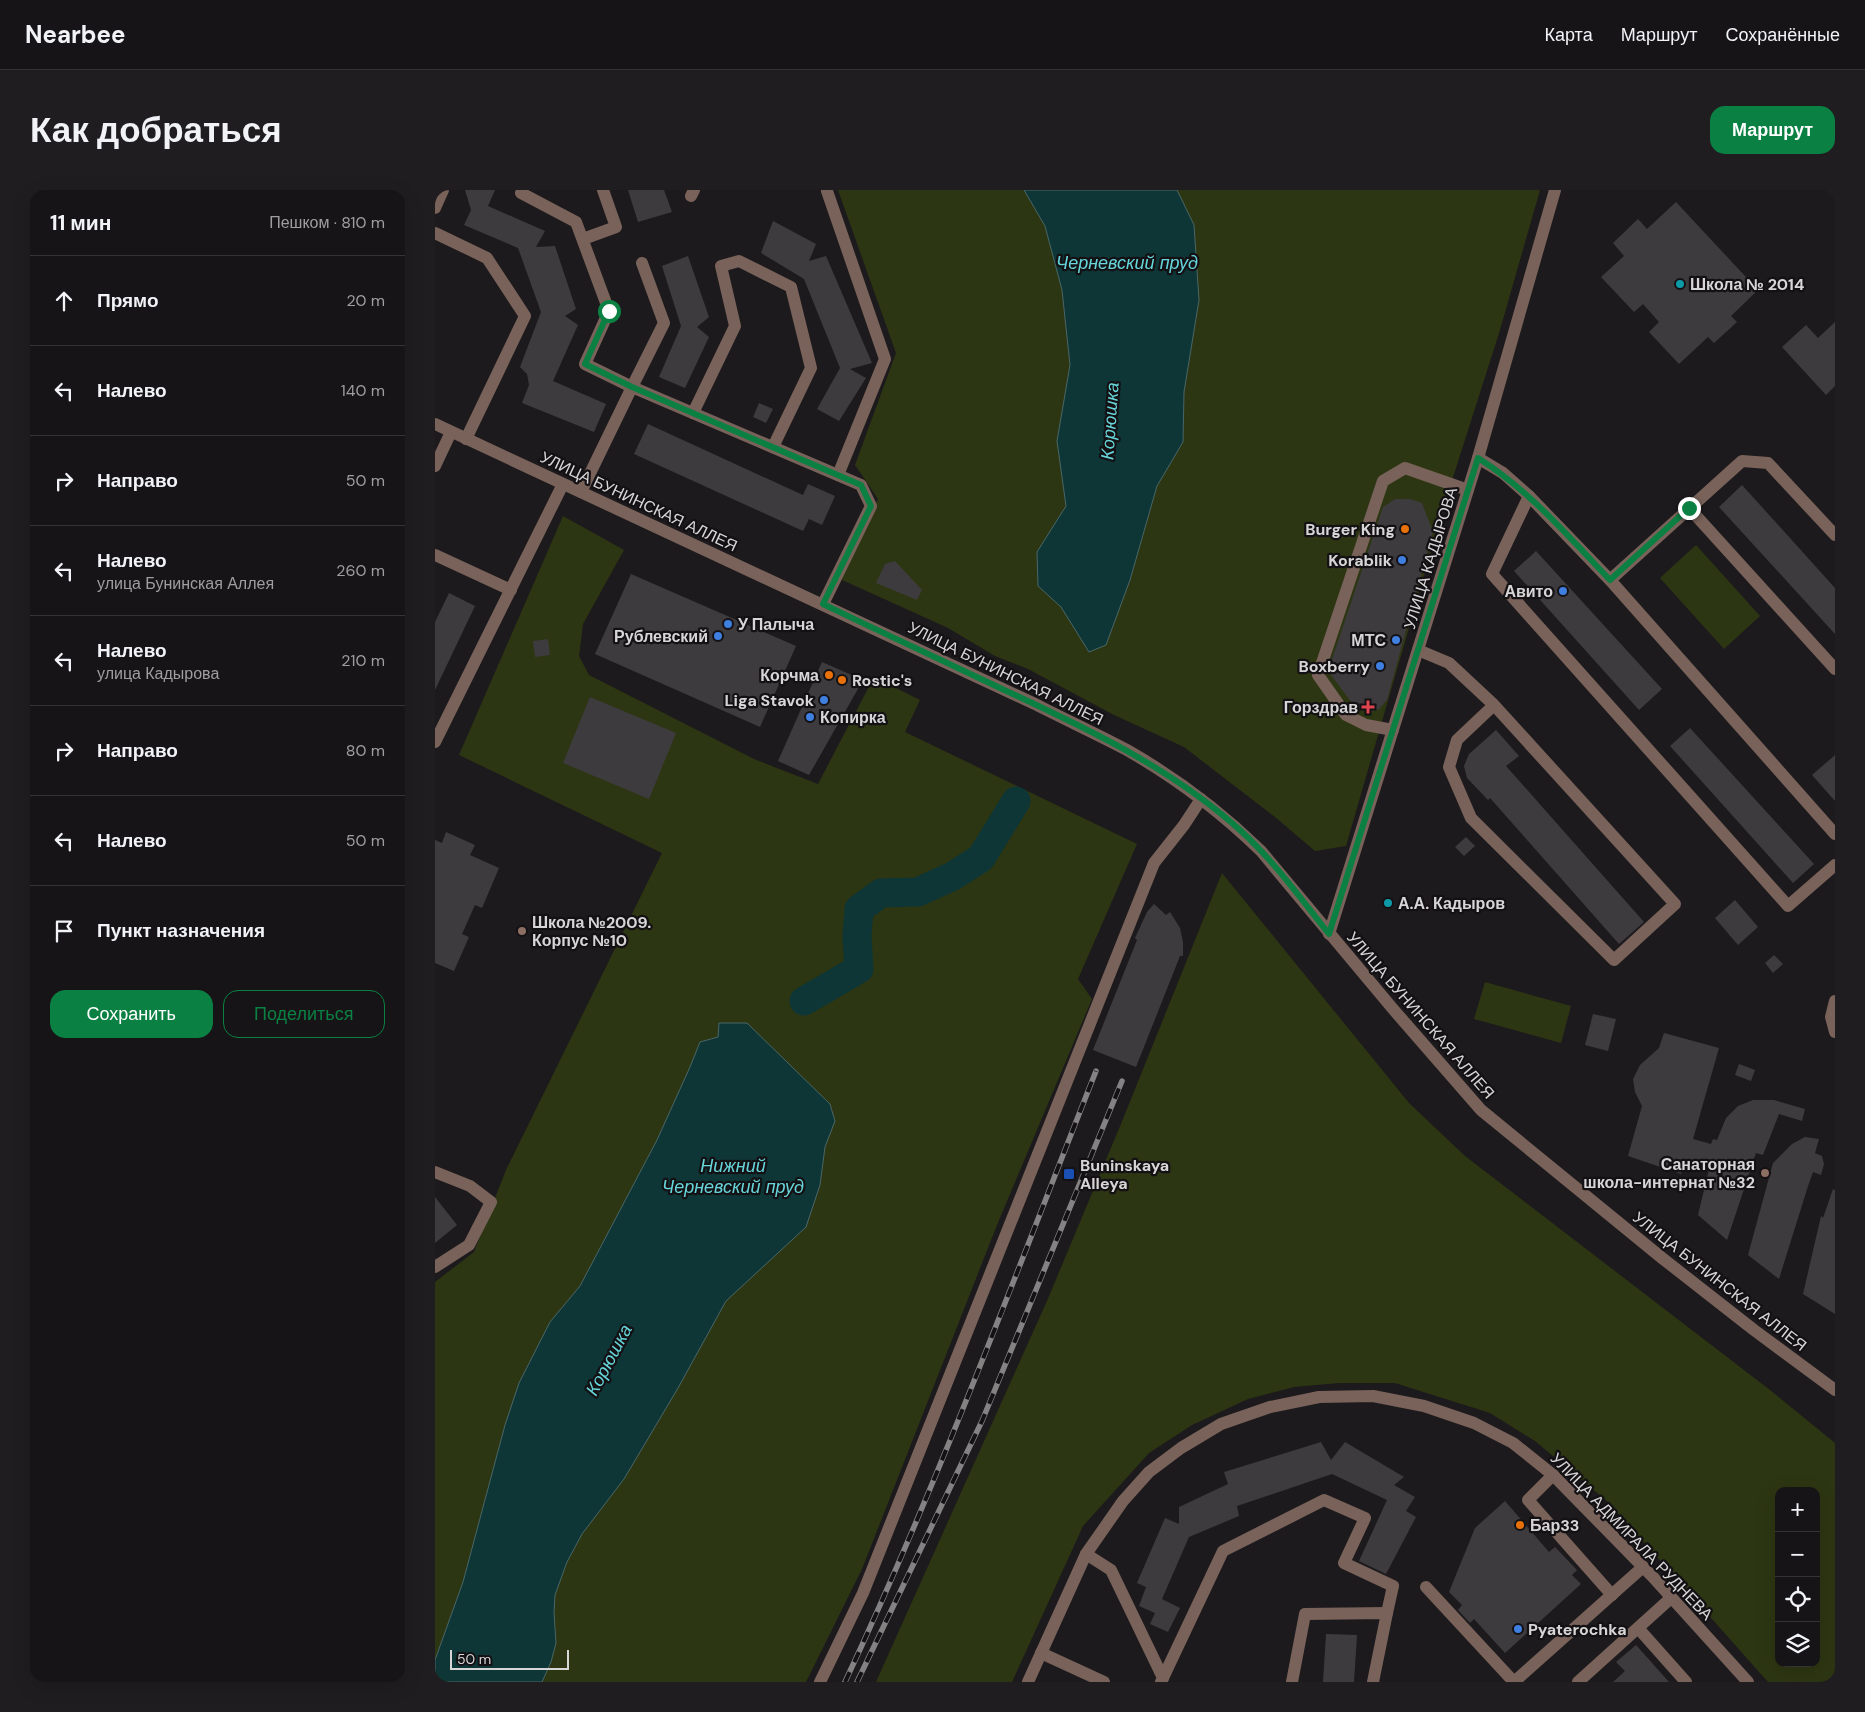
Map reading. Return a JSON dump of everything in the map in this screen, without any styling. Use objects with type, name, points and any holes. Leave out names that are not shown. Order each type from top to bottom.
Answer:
[{"type":"street","points":[[435,208],[443,190]]},
{"type":"street","points":[[523,190],[521,193],[576,222],[609,311],[585,364],[632,387],[861,485],[871,506],[823,604]]},
{"type":"street","points":[[583,240],[616,227],[603,190]]},
{"type":"street","points":[[689,190],[691,196],[694,190]]},
{"type":"street","name":"УЛИЦА КАДЫРОВА","points":[[1329,934],[1478,458],[1555,190]]},
{"type":"street","points":[[827,191],[885,359],[837,475]]},
{"type":"street","points":[[435,233],[487,258],[525,316],[466,439]]},
{"type":"street","points":[[693,413],[735,326],[721,266],[739,261],[791,287],[811,368],[773,448]]},
{"type":"street","points":[[581,492],[664,323],[642,263]]},
{"type":"street","name":"УЛИЦА БУНИНСКАЯ АЛЛЕЯ","points":[[435,424],[1035,704],[1127,750],[1201,798],[1240,830],[1261,851],[1329,934],[1481,1110],[1693,1282],[1835,1390]]},
{"type":"street","points":[[435,466],[451,432]]},
{"type":"street","points":[[1478,458],[1503,473],[1529,496],[1610,580],[1835,834]]},
{"type":"street","points":[[1610,580],[1742,461],[1768,463],[1835,535]]},
{"type":"street","points":[[1393,730],[1366,725],[1347,715],[1318,675],[1383,481],[1405,468],[1468,490]]},
{"type":"street","points":[[435,742],[563,484]]},
{"type":"street","points":[[1529,496],[1492,574],[1788,906],[1835,865]]},
{"type":"street","points":[[1689,508],[1835,669]]},
{"type":"street","points":[[437,560],[511,590]]},
{"type":"street","points":[[1418,650],[1449,663],[1494,705],[1675,904],[1614,960],[1471,818],[1449,767],[1457,740],[1494,705]]},
{"type":"street","points":[[820,1682],[863,1593],[1153,863],[1184,825],[1201,798]]},
{"type":"street","points":[[1835,1001],[1831,1017],[1835,1032]]},
{"type":"street","points":[[435,1172],[470,1186],[491,1202],[469,1245],[435,1267]]},
{"type":"street","name":"УЛИЦА АДМИРАЛА РУДНЕВА","points":[[1028,1682],[1086,1554],[1123,1501],[1149,1472],[1181,1448],[1221,1424],[1270,1407],[1319,1397],[1373,1396],[1432,1409],[1474,1423],[1513,1443],[1553,1475],[1643,1567],[1747,1682]]},
{"type":"street","points":[[1553,1475],[1529,1500],[1612,1595]]},
{"type":"street","points":[[1162,1680],[1223,1551],[1324,1500],[1365,1518],[1344,1563],[1393,1586],[1373,1682]]},
{"type":"street","points":[[1086,1554],[1111,1570],[1162,1680]]},
{"type":"street","points":[[1426,1587],[1514,1682],[1643,1567]]},
{"type":"street","points":[[1577,1682],[1671,1598]]},
{"type":"street","points":[[1293,1682],[1305,1614],[1387,1613]]},
{"type":"street","points":[[1638,1628],[1686,1682]]},
{"type":"street","points":[[1041,1653],[1104,1682]]},
{"type":"green space","points":[[838,190],[1540,190],[1500,330],[1448,493],[1346,846],[1315,851],[1275,817],[1184,747],[1114,715],[1028,669],[995,656],[948,628],[840,579],[878,499],[855,465],[896,353]]},
{"type":"green space","points":[[563,516],[624,550],[583,624],[579,656],[589,675],[754,759],[818,784],[874,677],[920,700],[905,732],[1137,844],[1078,979],[1092,999],[997,1225],[862,1569],[806,1682],[435,1682],[435,1282],[474,1252],[506,1170],[662,853],[459,755]]},
{"type":"green space","points":[[1696,545],[1760,616],[1724,649],[1660,578]]},
{"type":"green space","points":[[1222,873],[1409,1103],[1465,1156],[1770,1390],[1835,1443],[1835,1682],[1768,1682],[1608,1502],[1535,1441],[1490,1413],[1395,1383],[1339,1383],[1294,1387],[1248,1399],[1192,1425],[1149,1453],[1083,1526],[1012,1682],[876,1682],[1047,1301]]},
{"type":"green space","points":[[1485,982],[1571,1006],[1561,1043],[1474,1019]]},
{"type":"water","name":"Черневский пруд","points":[[1024,190],[1177,190],[1194,225],[1199,300],[1184,392],[1183,442],[1157,486],[1130,580],[1106,645],[1089,652],[1061,607],[1038,586],[1037,552],[1066,506],[1057,441],[1070,365],[1062,290],[1045,226]]},
{"type":"water","name":"Нижний Черневский пруд","points":[[719,1023],[747,1023],[830,1104],[835,1121],[825,1147],[820,1185],[806,1227],[726,1301],[678,1388],[624,1479],[582,1534],[567,1562],[555,1595],[556,1643],[551,1662],[542,1682],[435,1682],[435,1660],[463,1582],[505,1425],[519,1383],[550,1322],[580,1286],[657,1140],[700,1042],[718,1037]]},
{"type":"building","points":[[465,190],[495,190],[488,206],[545,231],[536,247],[555,246],[576,309],[565,316],[578,325],[553,381],[606,404],[594,432],[522,403],[529,385],[527,374],[520,367],[541,312],[518,248],[464,225],[471,210]]},
{"type":"building","points":[[628,190],[664,190],[672,212],[638,222]]},
{"type":"building","name":"Школа № 2014","points":[[1676,202],[1758,290],[1731,316],[1737,322],[1714,343],[1708,337],[1679,364],[1649,332],[1659,322],[1643,304],[1634,312],[1601,277],[1624,256],[1613,243],[1638,219],[1647,229]]},
{"type":"building","points":[[773,221],[816,244],[809,261],[826,256],[872,363],[850,369],[866,378],[839,421],[817,409],[840,368],[804,279],[761,253]]},
{"type":"building","points":[[688,256],[709,317],[697,327],[709,337],[685,388],[659,377],[681,326],[662,266]]},
{"type":"building","points":[[1835,322],[1835,386],[1826,395],[1782,347],[1806,325],[1818,338]]},
{"type":"building","points":[[759,403],[773,409],[766,423],[753,417]]},
{"type":"building","points":[[648,424],[803,495],[808,484],[835,496],[822,525],[809,519],[803,531],[634,454]]},
{"type":"building","points":[[1742,485],[1835,588],[1835,634],[1719,507]]},
{"type":"building","points":[[1395,499],[1410,499],[1422,503],[1433,532],[1387,700],[1379,709],[1370,712],[1355,707],[1328,671],[1383,507]]},
{"type":"building","points":[[1536,551],[1662,689],[1639,710],[1514,571]]},
{"type":"building","points":[[895,561],[922,590],[917,600],[876,583],[885,564]]},
{"type":"building","points":[[631,574],[796,646],[760,727],[595,654]]},
{"type":"building","points":[[449,593],[475,606],[435,690],[435,622]]},
{"type":"building","points":[[548,639],[550,655],[535,657],[533,641]]},
{"type":"building","points":[[822,662],[863,680],[809,775],[778,761]]},
{"type":"building","points":[[590,697],[676,733],[649,799],[563,763]]},
{"type":"building","points":[[1690,728],[1814,864],[1793,883],[1670,746]]},
{"type":"building","points":[[1496,730],[1519,756],[1506,766],[1644,922],[1619,944],[1490,798],[1488,800],[1467,778],[1464,766],[1469,754]]},
{"type":"building","points":[[1835,755],[1835,801],[1812,775]]},
{"type":"building","points":[[446,832],[475,845],[470,855],[499,868],[482,908],[475,905],[462,934],[469,937],[454,971],[435,963],[435,840],[442,843]]},
{"type":"building","points":[[1466,837],[1475,846],[1464,856],[1455,847]]},
{"type":"building","points":[[1735,900],[1758,927],[1738,945],[1715,918]]},
{"type":"building","points":[[1154,904],[1166,915],[1170,912],[1180,928],[1183,956],[1180,956],[1136,1067],[1093,1050],[1137,940],[1135,938],[1147,912]]},
{"type":"building","points":[[1774,955],[1783,964],[1773,973],[1765,963]]},
{"type":"building","points":[[1593,1014],[1616,1019],[1608,1051],[1585,1045]]},
{"type":"building","name":"Санаторная школа-интернат №32","points":[[1664,1033],[1719,1048],[1693,1139],[1711,1144],[1713,1139],[1717,1140],[1726,1118],[1738,1106],[1753,1100],[1774,1100],[1805,1109],[1802,1121],[1779,1114],[1763,1155],[1756,1153],[1727,1240],[1698,1215],[1710,1165],[1686,1160],[1681,1174],[1628,1156],[1642,1106],[1635,1092],[1633,1079],[1640,1065],[1659,1048]]},
{"type":"building","points":[[1739,1064],[1755,1070],[1751,1081],[1735,1075]]},
{"type":"building","points":[[1805,1137],[1819,1139],[1815,1153],[1822,1156],[1824,1164],[1821,1175],[1813,1172],[1779,1279],[1748,1255],[1773,1163],[1792,1144]]},
{"type":"building","points":[[1833,1189],[1835,1190],[1835,1314],[1803,1294],[1821,1216],[1823,1218]]},
{"type":"building","points":[[435,1197],[457,1225],[435,1243]]},
{"type":"building","points":[[1321,1442],[1331,1460],[1345,1442],[1404,1477],[1394,1485],[1415,1497],[1406,1511],[1416,1517],[1386,1574],[1359,1561],[1387,1500],[1332,1474],[1237,1506],[1239,1516],[1189,1537],[1162,1599],[1180,1608],[1168,1632],[1150,1624],[1155,1613],[1139,1606],[1146,1587],[1137,1583],[1165,1518],[1179,1524],[1179,1507],[1228,1484],[1224,1472]]},
{"type":"building","points":[[1505,1501],[1549,1552],[1555,1547],[1577,1570],[1572,1575],[1581,1584],[1505,1653],[1474,1619],[1470,1623],[1458,1610],[1462,1605],[1449,1592],[1475,1528]]},
{"type":"building","points":[[1326,1634],[1357,1635],[1354,1682],[1323,1682]]},
{"type":"building","points":[[1636,1645],[1669,1682],[1613,1682],[1625,1671],[1616,1662]]},
{"type":"waterway","name":"Корюшка","points":[[804,1001],[859,969],[857,936],[859,909],[881,893],[918,892],[953,876],[981,858],[1016,801]]},
{"type":"railway","points":[[845,1682],[944,1455],[1096,1071]]},
{"type":"railway","points":[[857,1682],[982,1421],[1122,1081]]},
{"type":"place","name":"Школа № 2014","points":[[1680,284]]},
{"type":"place","name":"Burger King","points":[[1405,529]]},
{"type":"place","name":"Korablik","points":[[1402,560]]},
{"type":"place","name":"Авито","points":[[1563,591]]},
{"type":"place","name":"У Палыча","points":[[728,624]]},
{"type":"place","name":"Рублевский","points":[[718,636]]},
{"type":"place","name":"МТС","points":[[1396,640]]},
{"type":"place","name":"Boxberry","points":[[1380,666]]},
{"type":"place","name":"Корчма","points":[[829,675]]},
{"type":"place","name":"Rostic's","points":[[842,680]]},
{"type":"place","name":"Liga Stavok","points":[[824,700]]},
{"type":"place","name":"Горздрав","points":[[1368,707]]},
{"type":"place","name":"Копирка","points":[[810,717]]},
{"type":"place","name":"А.А. Кадыров","points":[[1388,903]]},
{"type":"place","name":"Школа №2009. Корпус №10","points":[[522,931]]},
{"type":"place","name":"Санаторная школа-интернат №32","points":[[1765,1173]]},
{"type":"place","name":"Buninskaya Alleya","points":[[1069,1174]]},
{"type":"place","name":"Бар33","points":[[1520,1525]]},
{"type":"place","name":"Pyaterochka","points":[[1518,1629]]},
{"type":"route","points":[[609,311],[585,364],[632,387],[861,485],[871,506],[823,604],[1035,704],[1127,750],[1165,774],[1201,798],[1240,830],[1261,851],[1329,934],[1478,458],[1503,473],[1529,496],[1610,580],[1689,508]]}]
